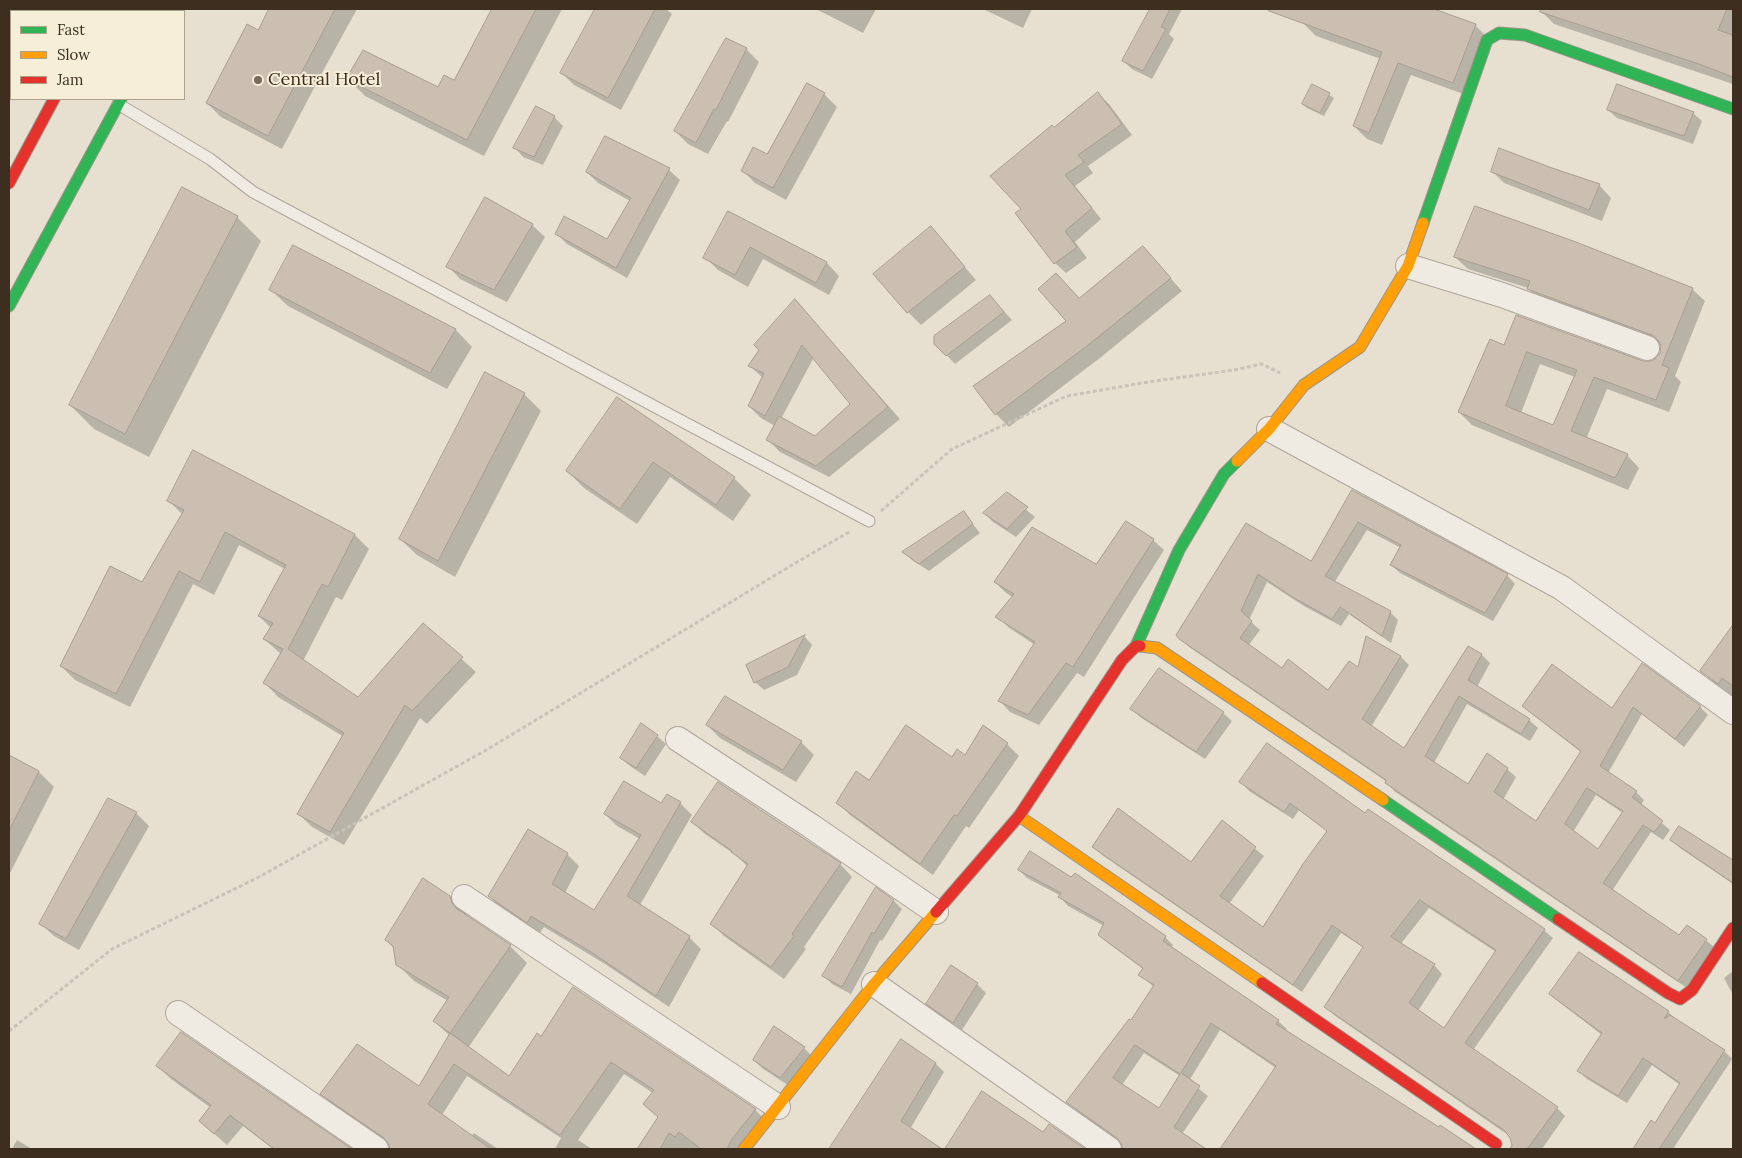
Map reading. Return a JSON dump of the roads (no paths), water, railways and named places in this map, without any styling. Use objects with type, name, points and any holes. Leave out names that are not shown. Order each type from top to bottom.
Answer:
[{"type":"street","points":[[744,1149],[874,984],[1019,816],[1122,660],[1136,646],[1179,550],[1224,474],[1269,429],[1304,385],[1360,347],[1408,266],[1488,40],[1499,33],[1525,35],[1733,109]]},
{"type":"street","points":[[9,183],[53,100]]},
{"type":"street","points":[[9,306],[120,101]]},
{"type":"street","points":[[1408,266],[1502,295],[1647,348]]},
{"type":"street","points":[[1269,429],[1562,588],[1733,712]]},
{"type":"street","points":[[1136,646],[1157,648],[1668,993],[1680,999],[1692,990],[1733,928]]},
{"type":"street","points":[[678,739],[811,826],[936,912]]},
{"type":"street","points":[[1019,816],[1496,1144]]},
{"type":"street","points":[[464,897],[778,1107]]},
{"type":"street","points":[[874,984],[1109,1149]]},
{"type":"street","points":[[178,1013],[376,1149]]},
{"type":"lane","points":[[120,101],[210,159],[253,192],[870,521]]},
{"type":"place","name":"Central Hotel","points":[[258,80]]}]
